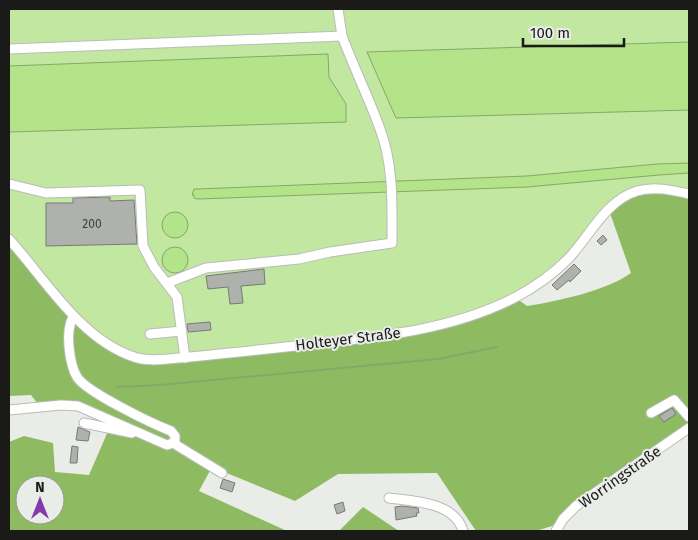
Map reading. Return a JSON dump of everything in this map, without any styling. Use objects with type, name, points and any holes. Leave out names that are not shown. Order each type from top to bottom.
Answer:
[{"type":"street","points":[[167,283],[206,268],[299,259],[330,252],[392,243],[391,178],[381,130],[342,36],[338,9]]},
{"type":"street","points":[[9,49],[342,36]]},
{"type":"street","points":[[9,184],[46,193],[140,190],[143,246],[154,267],[177,297],[184,358]]},
{"type":"street","name":"Holteyer Straße","points":[[9,239],[73,317],[103,340],[133,357],[153,360],[184,358],[414,331],[452,321],[515,297],[540,282],[568,259],[608,210],[627,196],[650,189],[674,190],[689,194]]},
{"type":"street","points":[[9,410],[61,405],[78,406],[167,445],[175,441],[175,436],[171,431],[92,392],[77,378],[72,362],[69,340],[70,322],[73,317]]},
{"type":"street","points":[[150,334],[182,331]]},
{"type":"street","points":[[651,413],[674,400],[689,417]]},
{"type":"street","points":[[84,423],[147,436]]},
{"type":"street","name":"Worringstraße","points":[[556,531],[563,519],[576,506],[689,428]]},
{"type":"street","points":[[172,443],[222,473]]},
{"type":"street","points":[[389,498],[414,501],[442,509],[461,524],[463,531]]},
{"type":"shaded area","points":[[9,9],[689,9],[689,193],[627,195],[539,281],[486,307],[416,328],[190,355],[141,356],[120,349],[84,324],[9,237]]},
{"type":"shaded area","points":[[689,42],[689,110],[396,118],[367,52]]},
{"type":"shaded area","points":[[328,54],[329,77],[346,104],[346,122],[9,132],[9,66]]},
{"type":"shaded area","points":[[689,163],[689,173],[527,187],[198,199],[192,195],[194,189],[527,176],[657,164]]},
{"type":"shaded area","points":[[637,192],[689,194],[689,425],[572,507],[552,526],[536,531],[476,531],[437,473],[338,474],[295,501],[212,467],[199,491],[287,531],[9,531],[9,442],[24,436],[53,443],[55,472],[89,475],[109,429],[79,405],[38,404],[31,395],[9,396],[9,241],[74,318],[132,358],[415,333],[516,298],[527,306],[567,298],[609,285],[631,273],[609,210]]},
{"type":"shaded area","points":[[175,212],[184,216],[188,225],[184,234],[175,238],[166,234],[162,225],[166,216]]},
{"type":"shaded area","points":[[175,247],[184,251],[188,260],[184,269],[175,273],[166,269],[162,260],[166,251]]},
{"type":"shaded area","points":[[363,507],[399,531],[339,531]]},
{"type":"building","points":[[110,197],[110,201],[134,200],[137,244],[46,246],[46,203],[73,203],[73,198]]},
{"type":"building","points":[[603,235],[607,240],[601,245],[597,241]]},
{"type":"building","points":[[574,264],[581,271],[570,282],[569,280],[557,290],[552,285]]},
{"type":"building","points":[[264,269],[265,284],[241,286],[243,303],[230,304],[228,287],[208,289],[206,276]]},
{"type":"building","points":[[210,322],[211,330],[188,332],[187,324]]},
{"type":"building","points":[[672,408],[676,414],[664,422],[659,416]]},
{"type":"building","points":[[78,427],[90,432],[88,441],[76,440]]},
{"type":"building","points":[[72,446],[78,447],[77,463],[70,463]]},
{"type":"building","points":[[223,479],[235,483],[232,492],[220,488]]},
{"type":"building","points":[[343,502],[345,511],[337,514],[334,505]]},
{"type":"building","points":[[395,507],[418,508],[419,513],[416,513],[417,516],[396,520]]},
{"type":"waterway","points":[[117,387],[159,385],[438,359],[497,347]]}]
